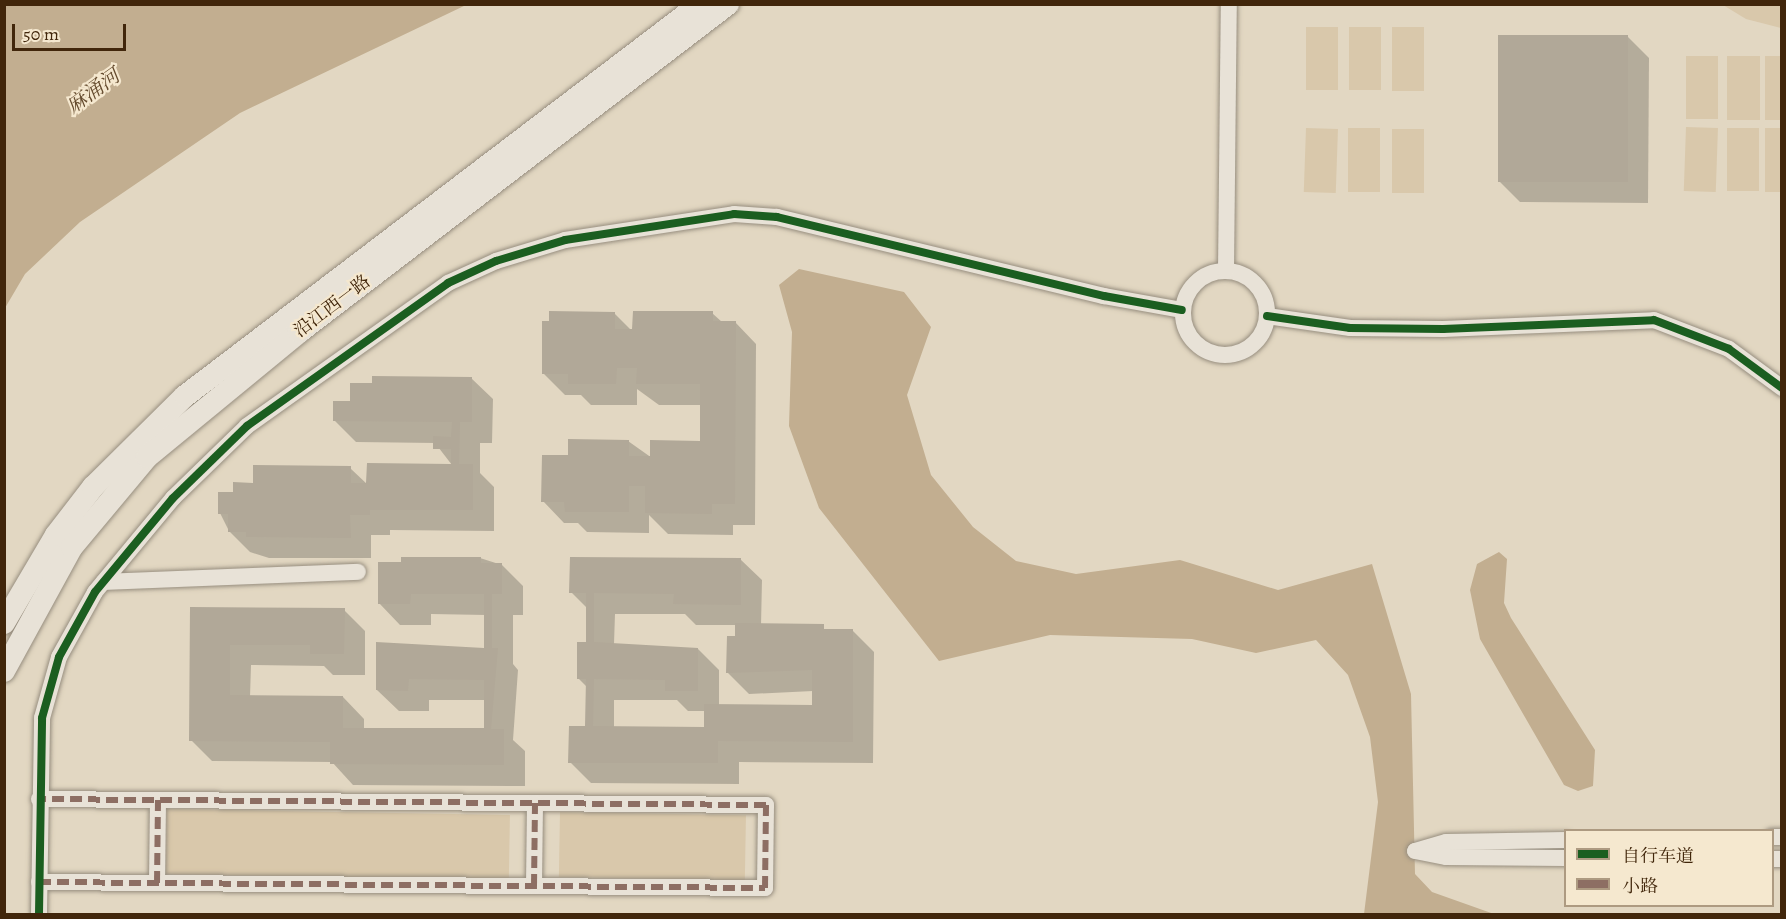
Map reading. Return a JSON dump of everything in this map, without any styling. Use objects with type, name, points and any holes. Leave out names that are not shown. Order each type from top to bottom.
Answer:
[{"type":"street","name":"沿江西一路","points":[[4,623],[56,535],[93,487],[185,396],[700,4]]},
{"type":"street","name":"沿江西一路","points":[[4,671],[72,547],[147,457],[280,346],[728,4]]},
{"type":"street","points":[[1226,271],[1229,4]]},
{"type":"street","points":[[39,915],[42,718],[59,657],[104,582],[173,498],[247,426],[350,349],[448,283],[496,261],[565,240],[734,214],[777,217],[1092,293],[1182,309]]},
{"type":"street","points":[[1226,271],[1253,281],[1264,297],[1267,316],[1261,334],[1248,348],[1220,355],[1195,343],[1182,309],[1193,285],[1226,271]]},
{"type":"street","points":[[1267,316],[1350,328],[1443,329],[1654,320],[1729,349],[1782,388]]},
{"type":"street","points":[[104,582],[358,572]]},
{"type":"street","points":[[39,799],[766,805],[765,888],[39,882]]},
{"type":"street","points":[[157,883],[158,800]]},
{"type":"street","points":[[534,886],[535,803]]},
{"type":"street","points":[[1564,840],[1446,842],[1415,851],[1446,857],[1564,858]]},
{"type":"shaded area","points":[[1723,5],[1781,5],[1781,28],[1746,19]]},
{"type":"shaded area","points":[[1306,27],[1338,27],[1338,90],[1306,90]]},
{"type":"shaded area","points":[[1349,27],[1381,27],[1381,90],[1349,90]]},
{"type":"shaded area","points":[[1392,27],[1424,27],[1424,91],[1392,91]]},
{"type":"shaded area","points":[[1686,56],[1718,56],[1718,119],[1686,119]]},
{"type":"shaded area","points":[[1727,56],[1760,56],[1760,120],[1727,120]]},
{"type":"shaded area","points":[[1765,56],[1781,56],[1781,120],[1765,120]]},
{"type":"shaded area","points":[[1686,127],[1718,128],[1716,192],[1684,191]]},
{"type":"shaded area","points":[[1306,128],[1338,129],[1336,193],[1304,192]]},
{"type":"shaded area","points":[[1348,128],[1380,128],[1380,192],[1348,192]]},
{"type":"shaded area","points":[[1727,128],[1759,128],[1759,191],[1727,191]]},
{"type":"shaded area","points":[[1765,128],[1781,128],[1781,192],[1765,192]]},
{"type":"shaded area","points":[[1392,129],[1424,129],[1424,193],[1392,193]]},
{"type":"shaded area","points":[[167,809],[510,815],[509,880],[166,874]]},
{"type":"shaded area","points":[[560,812],[746,815],[745,880],[559,877]]},
{"type":"water","name":"麻涌河","points":[[5,4],[466,5],[240,113],[80,222],[25,274],[5,308]]},
{"type":"water","points":[[799,269],[904,292],[931,327],[907,395],[931,475],[973,527],[1016,561],[1076,574],[1180,560],[1278,590],[1372,564],[1411,694],[1415,874],[1432,892],[1494,914],[1364,914],[1378,802],[1370,737],[1348,675],[1316,640],[1256,653],[1192,639],[1050,635],[939,661],[819,508],[789,426],[792,332],[779,285]]},
{"type":"water","points":[[1499,552],[1507,559],[1504,603],[1511,618],[1595,750],[1593,786],[1578,791],[1564,785],[1480,639],[1470,590],[1477,564]]},
{"type":"building","points":[[1498,35],[1628,35],[1628,182],[1498,182]]},
{"type":"building","points":[[549,311],[615,312],[615,329],[632,329],[633,311],[713,311],[713,321],[736,321],[735,504],[712,504],[712,514],[645,513],[645,486],[629,486],[629,512],[565,512],[564,502],[541,502],[542,455],[568,455],[568,439],[629,440],[629,456],[650,456],[650,440],[700,441],[700,384],[636,384],[637,368],[617,368],[616,384],[568,384],[568,374],[542,374],[542,321],[549,321]]},
{"type":"building","points":[[372,376],[472,377],[472,422],[460,422],[459,464],[473,464],[473,510],[370,510],[370,515],[350,515],[351,538],[246,537],[246,532],[228,532],[228,514],[218,514],[218,492],[233,492],[233,482],[253,483],[253,465],[351,466],[351,483],[366,483],[367,463],[451,464],[451,449],[433,449],[433,436],[451,437],[452,422],[333,421],[333,401],[350,401],[350,383],[372,383]]},
{"type":"building","points":[[401,557],[481,557],[481,563],[502,563],[502,594],[492,594],[492,648],[498,648],[491,729],[504,729],[504,765],[330,764],[330,742],[189,741],[190,607],[345,608],[344,654],[310,654],[310,645],[230,645],[230,695],[343,696],[343,728],[484,728],[484,680],[409,679],[408,691],[376,690],[376,642],[484,648],[484,594],[411,594],[410,604],[378,604],[378,562],[401,562]]},
{"type":"building","points":[[570,557],[741,558],[741,605],[673,604],[674,594],[594,593],[594,642],[698,648],[698,691],[665,691],[665,680],[594,679],[593,726],[704,727],[704,704],[812,705],[812,670],[726,673],[727,636],[735,636],[735,623],[824,624],[824,629],[853,629],[853,742],[718,741],[718,763],[568,763],[569,726],[585,726],[586,679],[577,679],[577,642],[586,642],[586,593],[569,593]]},
{"type":"marked path","points":[[39,799],[766,805],[765,888],[39,882]]},
{"type":"marked path","points":[[157,883],[158,800]]},
{"type":"marked path","points":[[534,886],[535,803]]},
{"type":"cycle path","points":[[39,914],[42,718],[59,657],[95,592],[173,498],[247,426],[448,283],[496,261],[565,240],[734,214],[777,217],[1104,296],[1182,310]]},
{"type":"cycle path","points":[[1267,316],[1350,328],[1443,329],[1654,320],[1729,349],[1782,388]]}]
